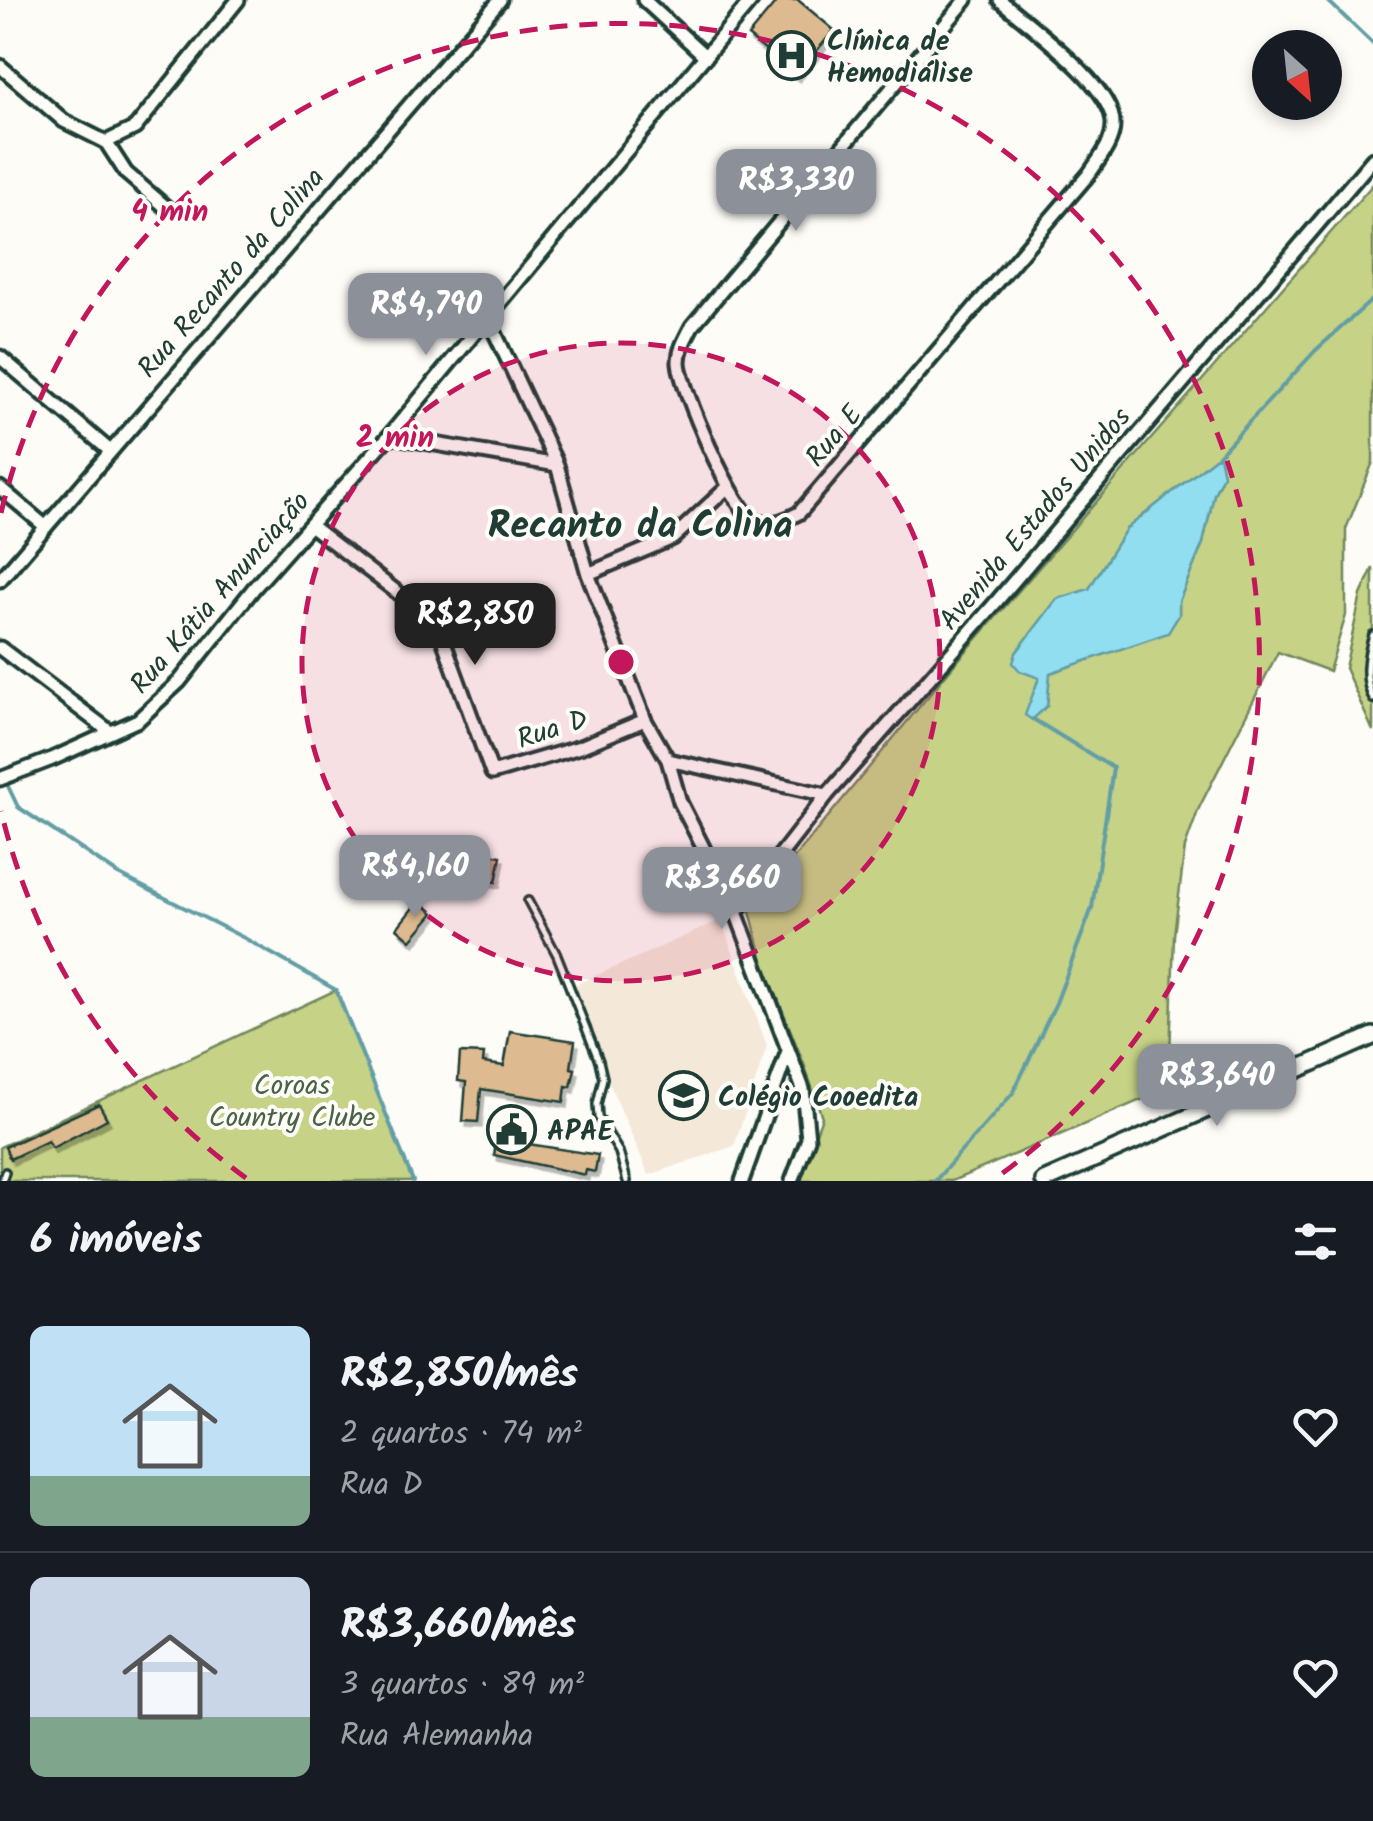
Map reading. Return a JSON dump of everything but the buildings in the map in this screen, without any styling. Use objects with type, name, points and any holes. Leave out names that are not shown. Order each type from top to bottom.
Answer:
[{"type":"main road","points":[[1044,1181],[1373,1036]]},
{"type":"street","points":[[106,142],[135,128],[238,0]]},
{"type":"street","name":"Rua Recanto da Colina","points":[[0,580],[108,450],[500,0]]},
{"type":"street","points":[[644,0],[706,56]]},
{"type":"street","name":"Rua Kátia Anunciação","points":[[0,779],[52,760],[150,712],[170,692],[752,0]]},
{"type":"street","name":"Rua E","points":[[966,0],[692,326],[683,342],[679,368],[728,487],[744,514],[753,521],[775,522],[799,513],[1090,174],[1103,153],[1113,126],[1106,99],[1000,0]]},
{"type":"street","points":[[0,66],[64,122],[106,142],[126,173],[168,210]]},
{"type":"street","name":"Avenida Estados Unidos","points":[[736,912],[826,795],[1010,586],[1373,160]]},
{"type":"street","points":[[488,316],[557,466],[588,574],[645,720],[668,760],[680,802],[736,912],[803,1089],[808,1140],[792,1181]]},
{"type":"street","points":[[0,356],[108,450]]},
{"type":"street","points":[[389,436],[557,466]]},
{"type":"street","points":[[588,574],[673,538],[728,487]]},
{"type":"street","points":[[0,488],[46,527]]},
{"type":"street","name":"Rua D","points":[[310,525],[436,624],[492,774],[580,747],[645,720]]},
{"type":"street","points":[[0,648],[109,731]]},
{"type":"street","points":[[668,760],[826,795]]},
{"type":"street","points":[[742,1181],[788,1052]]},
{"type":"lane","points":[[1373,634],[1367,670],[1373,699]]},
{"type":"lane","points":[[528,901],[557,954],[599,1061],[603,1078],[598,1104],[601,1124],[618,1152],[628,1181]]},
{"type":"lane","points":[[2,1181],[5,1172]]},
{"type":"shaded area","name":"Colégio Cooedita","points":[[721,920],[767,1046],[734,1146],[649,1175],[568,988]]},
{"type":"green space","points":[[1373,184],[1373,462],[1346,529],[1346,615],[1329,671],[1278,652],[1199,808],[1185,847],[1174,935],[1169,1088],[952,1181],[798,1181],[822,1117],[764,964],[750,911],[949,671]],"holes":[[[1219,455],[1223,475],[1214,494],[1203,543],[1179,601],[1179,615],[1168,632],[1050,673],[1047,706],[1026,714],[1039,678],[1016,653],[1057,599],[1089,589],[1126,529]]]},
{"type":"green space","points":[[1373,568],[1373,731],[1345,668],[1361,595]]},
{"type":"green space","name":"Coroas Country Clube","points":[[336,990],[413,1181],[0,1181],[0,1147]]},
{"type":"water","points":[[1219,455],[1223,475],[1214,494],[1203,543],[1179,601],[1179,615],[1168,633],[1050,673],[1047,706],[1032,720],[1025,715],[1039,678],[1020,671],[1013,663],[1016,653],[1057,599],[1089,589],[1126,529]]},
{"type":"waterway","points":[[1327,0],[1373,44]]},
{"type":"waterway","points":[[1217,457],[1316,350],[1373,299]]},
{"type":"waterway","points":[[935,1181],[1013,1093],[1056,1003],[1092,908],[1113,768],[1033,719]]},
{"type":"waterway","points":[[6,782],[18,807],[118,874],[336,990],[413,1181]]},
{"type":"place","name":"Clínica de Hemodiálise","points":[[792,56]]},
{"type":"place","name":"Colégio Cooedita","points":[[683,1096]]},
{"type":"place","name":"APAE","points":[[512,1130]]},
{"type":"district","name":"Recanto da Colina","points":[[640,524]]}]
